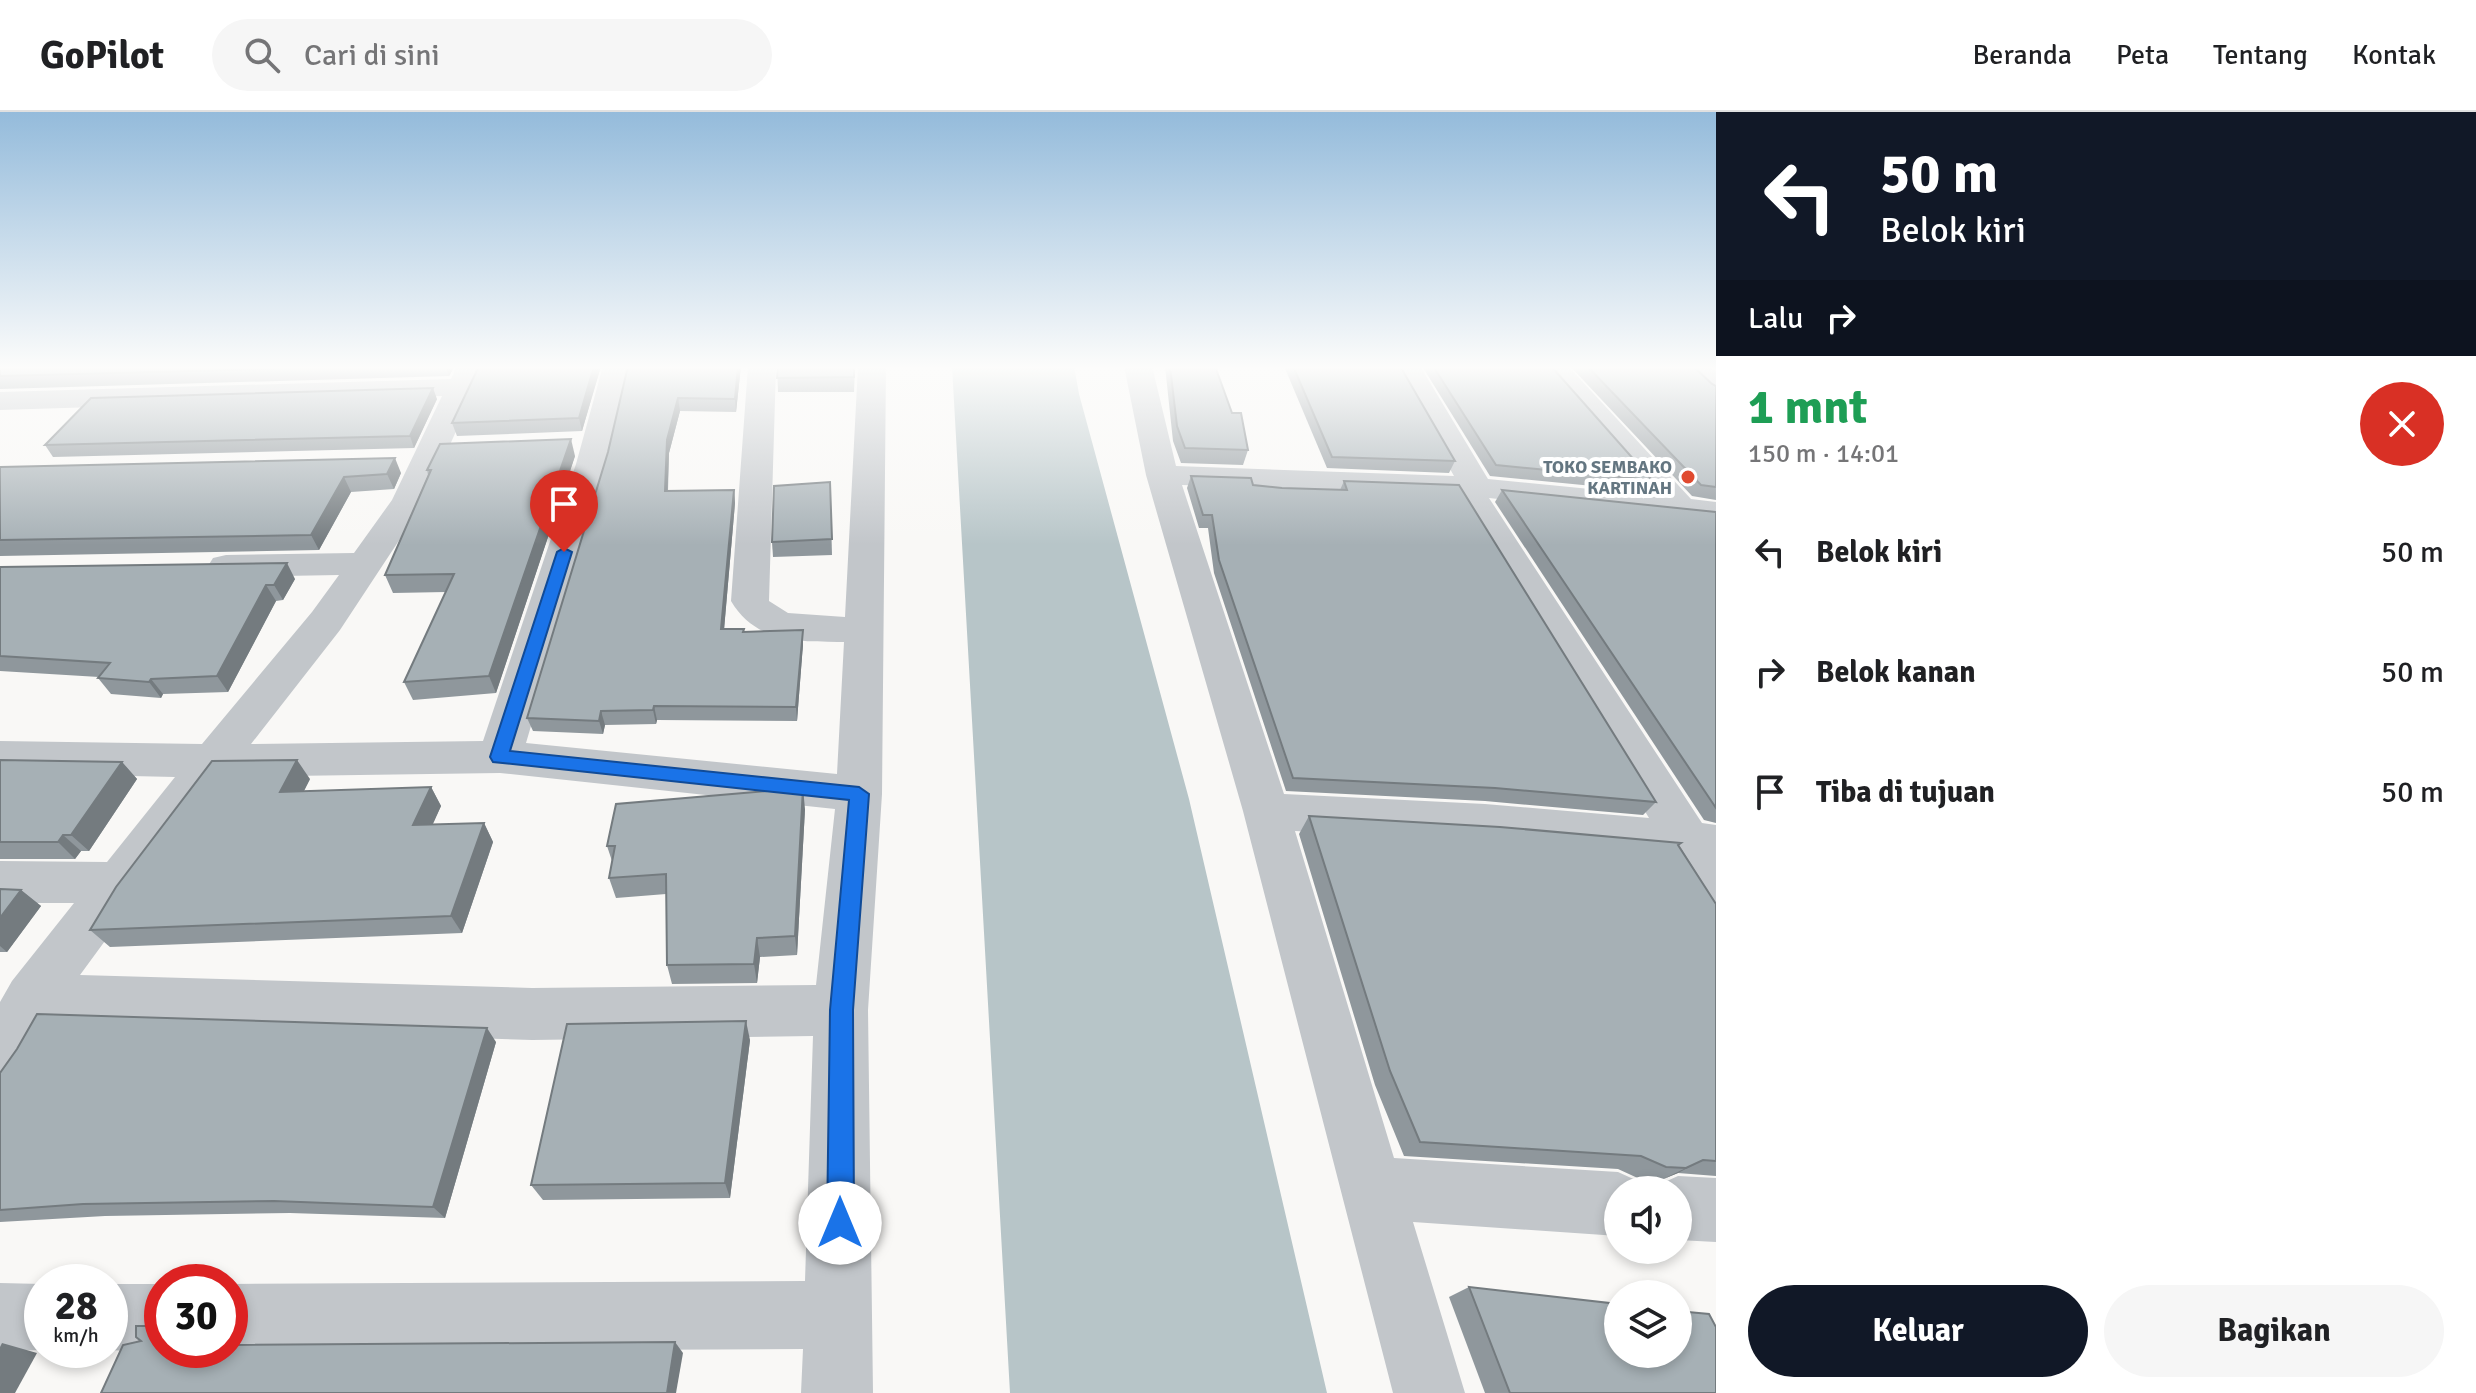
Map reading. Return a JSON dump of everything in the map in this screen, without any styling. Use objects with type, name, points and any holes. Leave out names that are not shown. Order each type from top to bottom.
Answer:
[{"type":"street","points":[[0,1057],[31,999],[117,883],[326,621],[408,501],[443,426]]},
{"type":"street","points":[[500,757],[582,443],[590,426]]},
{"type":"street","points":[[759,426],[750,601],[753,609],[774,624],[862,630]]},
{"type":"street","points":[[837,1393],[841,1010],[859,794],[870,426]]},
{"type":"street","points":[[1151,426],[1162,475],[1266,811],[1429,1393]]},
{"type":"street","points":[[1438,426],[1471,487],[1702,842],[1716,885]]},
{"type":"street","points":[[1613,426],[1698,510]]},
{"type":"street","points":[[1162,475],[1471,487],[1698,510]]},
{"type":"street","points":[[191,566],[365,564]]},
{"type":"street","points":[[0,757],[213,761],[500,757],[859,794]]},
{"type":"street","points":[[1266,811],[1485,823],[1702,842]]},
{"type":"street","points":[[0,882],[117,883]]},
{"type":"street","points":[[31,999],[532,1014],[841,1010]]},
{"type":"street","points":[[1371,1188],[1604,1203]]},
{"type":"street","points":[[1692,1209],[1716,1210]]},
{"type":"street","points":[[248,1318],[840,1315]]},
{"type":"street","points":[[0,1317],[24,1318]]},
{"type":"shaded area","points":[[955,426],[1088,426],[1189,799],[1327,1393],[1010,1393]]},
{"type":"building","points":[[64,426],[415,426],[410,436],[45,445]]},
{"type":"building","points":[[614,426],[671,426],[667,440],[665,491],[734,490],[721,629],[744,629],[743,632],[803,630],[796,707],[654,706],[653,710],[601,711],[599,721],[527,718]]},
{"type":"building","points":[[1177,426],[1243,426],[1248,450],[1185,448]]},
{"type":"building","points":[[1319,426],[1435,426],[1455,461],[1332,457]]},
{"type":"building","points":[[1471,426],[1604,426],[1652,480],[1496,465]]},
{"type":"building","points":[[1644,426],[1716,426],[1716,487],[1701,485]]},
{"type":"building","points":[[571,439],[489,676],[404,682],[454,574],[385,575],[440,444]]},
{"type":"building","points":[[395,458],[387,474],[344,477],[311,535],[0,540],[0,467]]},
{"type":"building","points":[[1191,476],[1251,478],[1253,485],[1282,488],[1347,490],[1344,481],[1459,485],[1656,802],[1495,788],[1293,778],[1219,560],[1212,515],[1203,515]]},
{"type":"building","points":[[830,482],[832,539],[772,542],[774,486]]},
{"type":"building","points":[[1502,490],[1716,512],[1716,808]]},
{"type":"building","points":[[287,563],[274,585],[266,585],[217,676],[151,679],[149,682],[98,678],[110,663],[0,656],[0,567]]},
{"type":"building","points":[[0,760],[122,762],[71,835],[63,835],[58,842],[0,842]]},
{"type":"building","points":[[297,760],[280,792],[431,787],[413,825],[484,823],[451,916],[90,930],[116,887],[212,761]]},
{"type":"building","points":[[803,788],[795,936],[757,938],[754,964],[667,965],[666,874],[609,878],[615,846],[607,846],[616,804]]},
{"type":"building","points":[[1309,816],[1500,827],[1681,843],[1678,845],[1716,904],[1716,1161],[1703,1160],[1686,1168],[1666,1167],[1641,1156],[1420,1142],[1390,1071]]},
{"type":"building","points":[[0,889],[21,890],[0,918]]},
{"type":"building","points":[[37,1014],[487,1028],[433,1207],[274,1201],[83,1204],[0,1210],[0,1073]]},
{"type":"building","points":[[746,1021],[725,1183],[531,1185],[567,1024]]},
{"type":"building","points":[[1469,1287],[1604,1302],[1604,1368],[1692,1368],[1692,1312],[1709,1314],[1716,1327],[1716,1393],[1510,1393]]},
{"type":"building","points":[[136,1326],[144,1326],[144,1368],[248,1368],[248,1345],[675,1342],[667,1393],[101,1393],[112,1368],[128,1368],[128,1344],[141,1341],[136,1337]]},
{"type":"place","name":"TOKO SEMBAKO KARTINAH","points":[[1688,477]]},
{"type":"route","points":[[564,552],[500,757],[859,794],[841,1010],[840,1223]]}]
